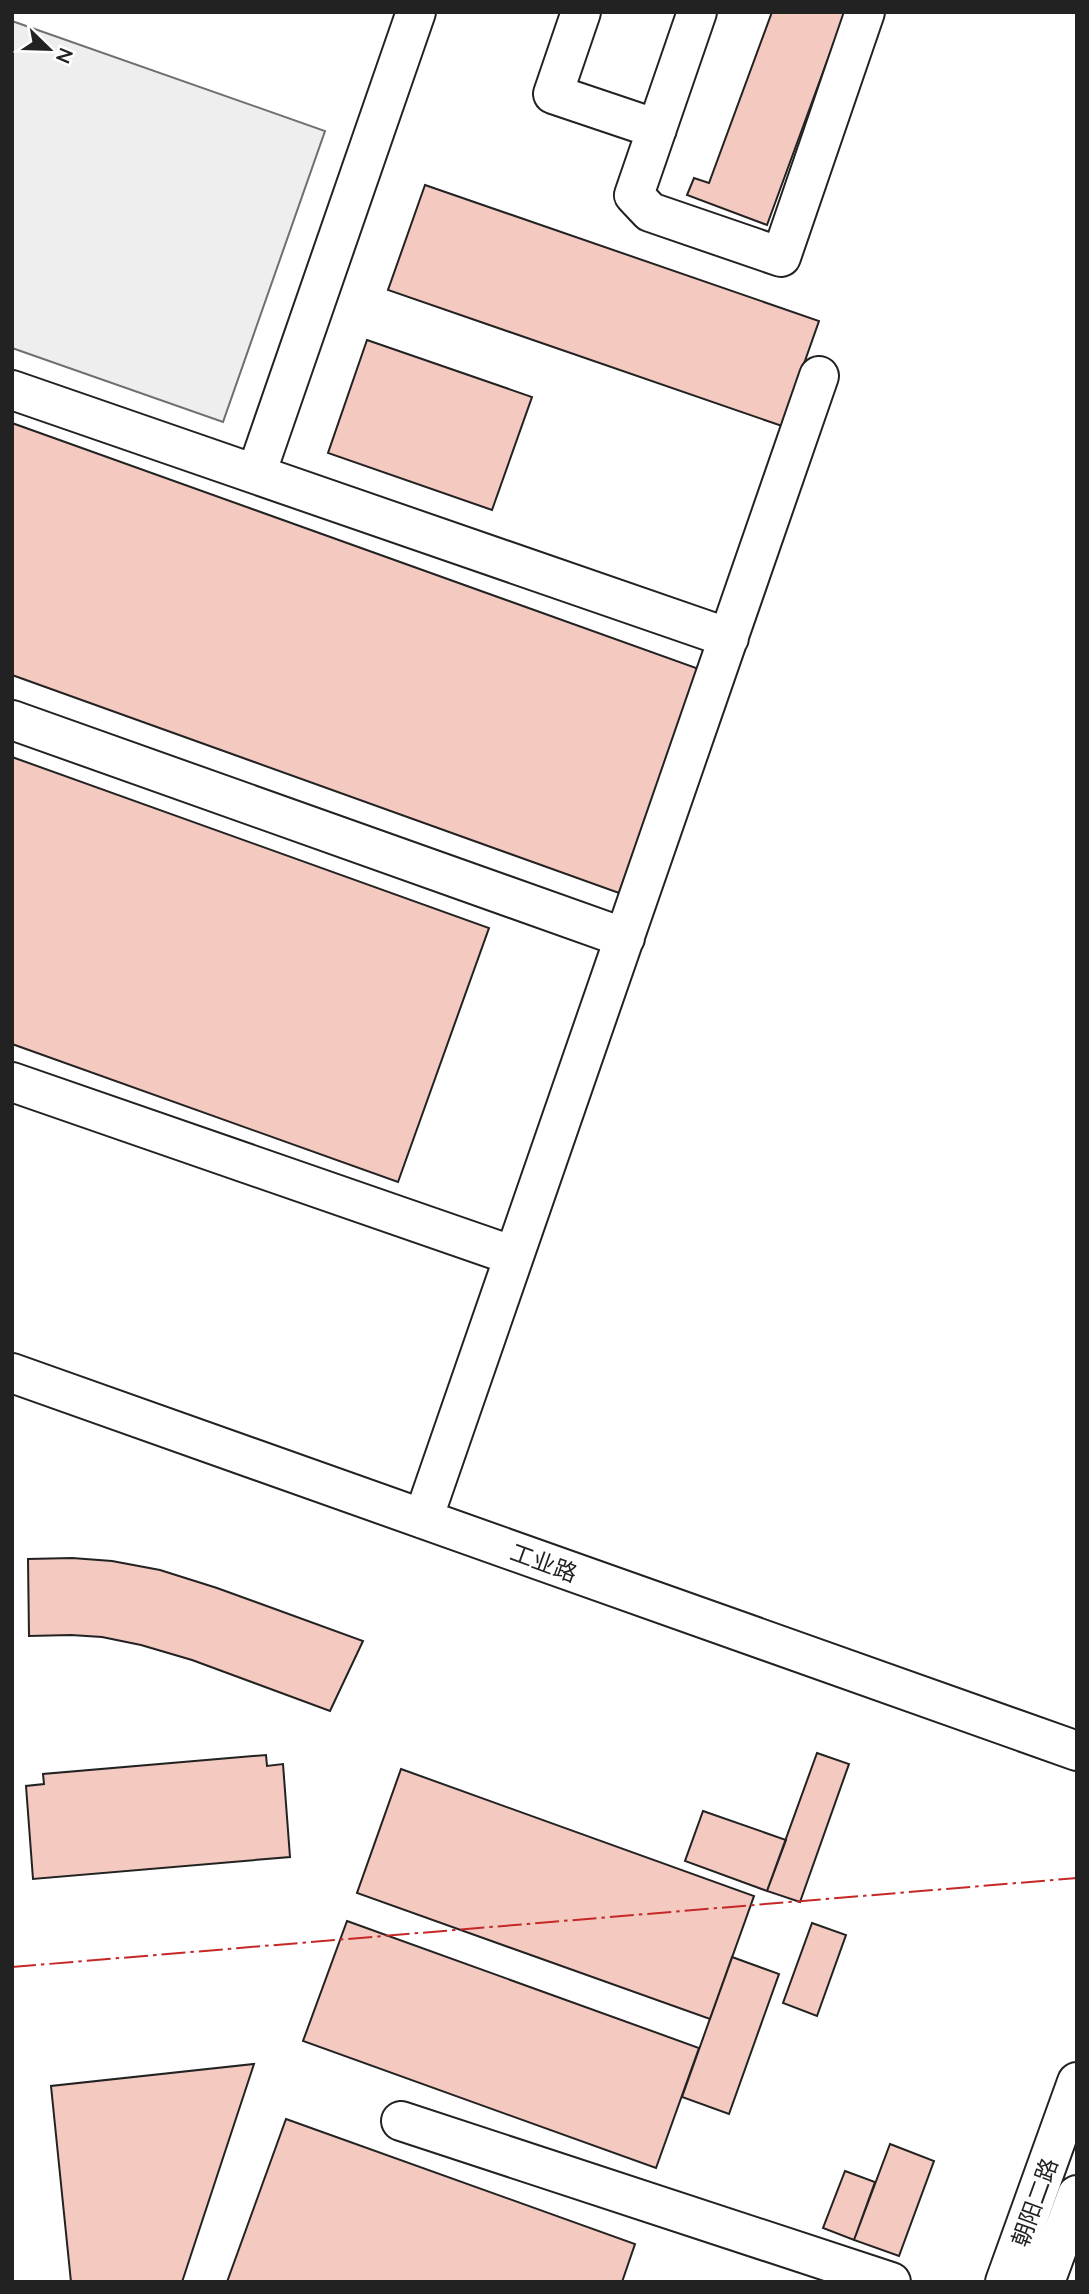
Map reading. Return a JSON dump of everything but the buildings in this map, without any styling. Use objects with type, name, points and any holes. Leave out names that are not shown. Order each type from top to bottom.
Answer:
[{"type":"street","points":[[256,474],[416,12]]},
{"type":"street","points":[[697,12],[634,195],[650,212],[781,257],[865,12]]},
{"type":"street","points":[[569,16],[553,94],[656,129]]},
{"type":"street","points":[[423,1519],[819,376]]},
{"type":"street","points":[[12,390],[729,638]]},
{"type":"street","points":[[12,720],[625,938]]},
{"type":"street","points":[[12,1082],[514,1256]]},
{"type":"street","name":"工业路","points":[[12,1373],[1077,1751]]},
{"type":"street","name":"朝阳二路","points":[[1005,2282],[1077,2082]]},
{"type":"street","points":[[401,2121],[891,2282]]},
{"type":"street","name":"朝阳二路","points":[[1045,2282],[1077,2195]]},
{"type":"shaded area","points":[[12,21],[325,131],[223,422],[12,348]]},
{"type":"power","points":[[12,1967],[1077,1878]]}]
